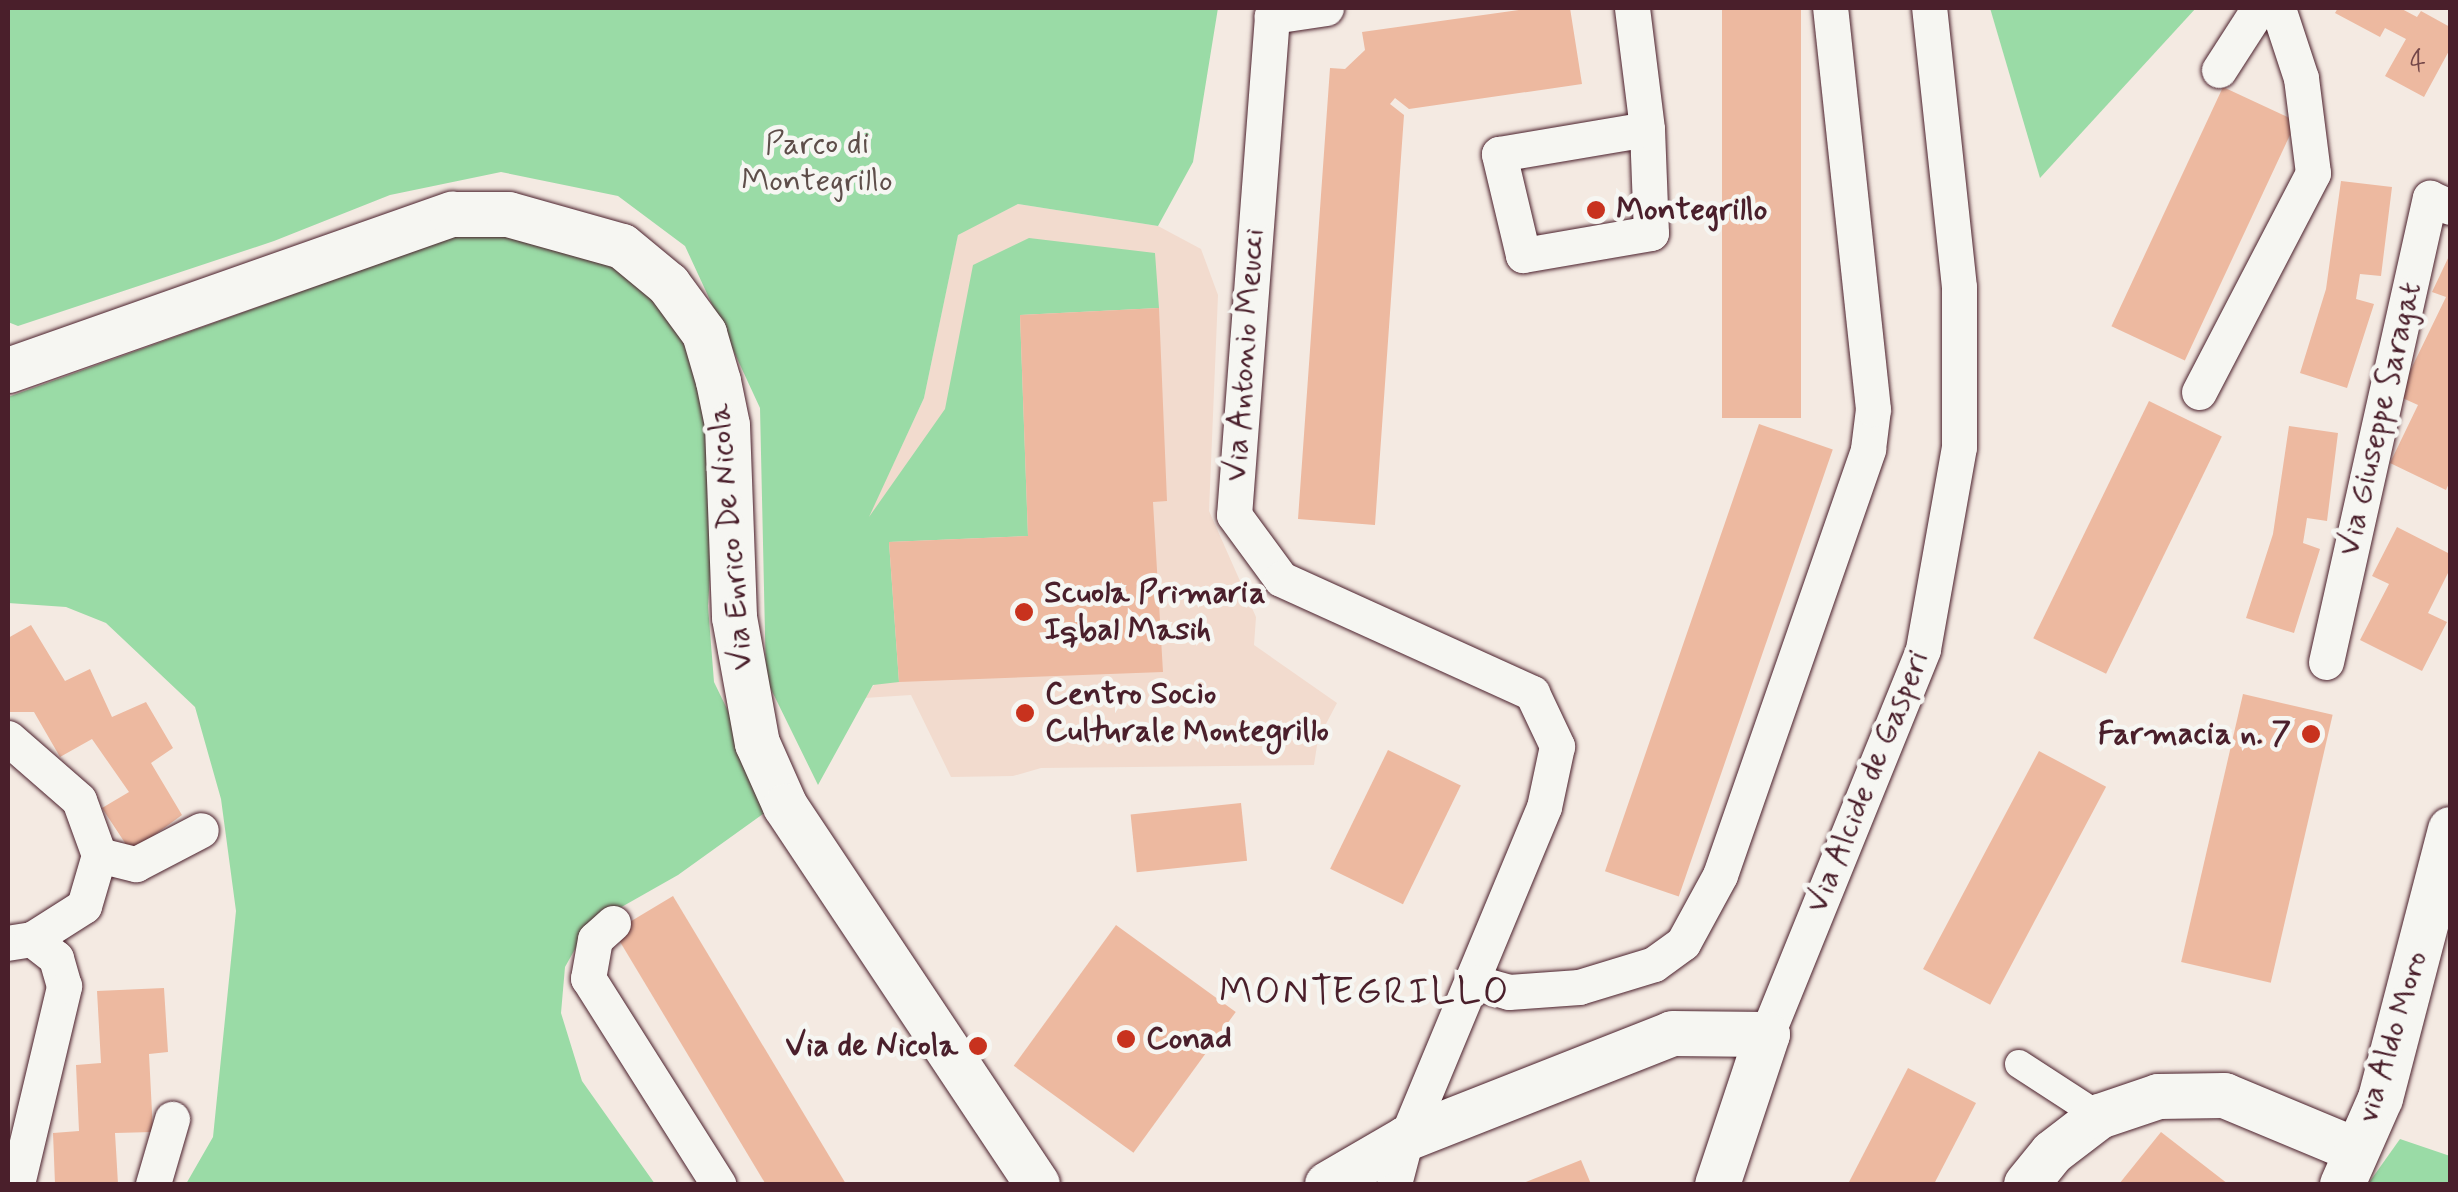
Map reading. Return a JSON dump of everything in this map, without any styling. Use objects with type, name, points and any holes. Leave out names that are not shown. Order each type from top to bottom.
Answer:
[{"type":"street","name":"Via Antonio Meucci","points":[[1326,8],[1272,16],[1234,515],[1281,580],[1532,693],[1558,746],[1544,808],[1406,1138]]},
{"type":"street","points":[[1632,8],[1647,129],[1651,233],[1524,255],[1499,154],[1647,129]]},
{"type":"street","points":[[1474,982],[1509,992],[1579,987],[1654,964],[1684,943],[1720,875],[1868,450],[1874,409],[1830,8]]},
{"type":"street","name":"Via Alcide de Gasperi","points":[[1717,1184],[1767,1034],[1923,649],[1958,447],[1959,287],[1929,8]]},
{"type":"street","points":[[2219,70],[2259,8]]},
{"type":"street","points":[[2199,392],[2313,173],[2300,78],[2278,8]]},
{"type":"street","name":"Via Giuseppe Saragat","points":[[2326,662],[2430,198],[2450,207]]},
{"type":"street","name":"Via Enrico De Nicola","points":[[8,370],[452,214],[508,214],[622,246],[668,284],[704,333],[718,381],[727,425],[736,632],[757,743],[785,806],[1036,1184]]},
{"type":"street","points":[[8,738],[79,800],[99,855],[84,906],[20,941]]},
{"type":"street","name":"via Aldo Moro","points":[[2349,1167],[2380,1098],[2450,829]]},
{"type":"street","points":[[99,855],[136,864],[201,830]]},
{"type":"street","points":[[613,923],[595,939],[588,978],[718,1184]]},
{"type":"street","points":[[17,1184],[64,986],[56,958],[20,941]]},
{"type":"street","points":[[1327,1184],[1406,1138],[1672,1033],[1767,1034]]},
{"type":"street","points":[[2019,1064],[2099,1116]]},
{"type":"street","points":[[2026,1184],[2052,1152],[2099,1116],[2158,1096],[2224,1096],[2349,1167]]},
{"type":"street","points":[[153,1184],[172,1119]]},
{"type":"street","points":[[1394,1184],[1406,1138]]},
{"type":"shaded area","points":[[1018,204],[1158,226],[1201,249],[1218,295],[1209,511],[1256,617],[1254,645],[1337,703],[1318,739],[1314,765],[1041,768],[1013,776],[951,777],[911,695],[864,698],[874,685],[865,524],[924,398],[958,234]]},
{"type":"green space","name":"Parco di Montegrillo","points":[[8,8],[1218,8],[1193,162],[1158,226],[1018,204],[958,235],[924,398],[869,517],[945,409],[973,265],[1029,238],[1155,253],[1159,308],[1020,315],[1028,536],[889,542],[899,682],[873,685],[818,785],[766,679],[760,408],[685,246],[618,196],[501,172],[390,195],[274,241],[18,326],[8,322]]},
{"type":"green space","points":[[1990,8],[2196,8],[2040,178]]},
{"type":"green space","points":[[527,234],[606,257],[661,302],[694,353],[716,482],[708,606],[714,682],[774,806],[678,875],[588,926],[565,967],[561,1013],[582,1081],[655,1184],[186,1184],[213,1137],[236,911],[221,799],[195,707],[106,623],[66,607],[8,603],[8,397],[453,237]]},
{"type":"green space","points":[[2400,1139],[2450,1156],[2450,1184],[2368,1184]]},
{"type":"building","points":[[1533,8],[1570,8],[1582,84],[1409,109],[1395,98],[1390,104],[1404,115],[1375,525],[1298,519],[1330,68],[1345,69],[1365,50],[1362,32]]},
{"type":"building","points":[[1722,8],[1801,8],[1801,418],[1722,418]]},
{"type":"building","points":[[2338,8],[2400,8],[2417,17],[2421,11],[2450,27],[2450,49],[2424,97],[2385,76],[2406,39],[2385,28],[2380,37],[2335,13]]},
{"type":"building","points":[[2223,87],[2296,121],[2185,360],[2111,326]]},
{"type":"building","points":[[2341,181],[2392,187],[2381,276],[2360,274],[2356,299],[2374,304],[2347,388],[2300,373],[2326,289]]},
{"type":"building","points":[[2450,254],[2450,481],[2446,490],[2390,463],[2418,405],[2398,396],[2446,297],[2432,292]]},
{"type":"building","points":[[1159,308],[1167,501],[1153,502],[1163,672],[899,682],[889,542],[1028,536],[1020,315]]},
{"type":"building","points":[[2149,401],[2222,437],[2106,674],[2033,638]]},
{"type":"building","points":[[1759,424],[1833,449],[1679,897],[1605,871]]},
{"type":"building","points":[[2289,426],[2338,433],[2327,521],[2307,518],[2303,543],[2320,549],[2294,633],[2246,618],[2273,534]]},
{"type":"building","points":[[2397,527],[2450,554],[2450,569],[2428,613],[2447,622],[2422,671],[2360,640],[2389,584],[2372,576]]},
{"type":"building","points":[[31,625],[65,681],[90,669],[112,717],[146,702],[173,748],[151,763],[182,815],[131,852],[102,808],[129,792],[92,739],[60,757],[34,712],[8,712],[8,638]]},
{"type":"building","points":[[2243,694],[2333,715],[2271,983],[2181,962]]},
{"type":"building","points":[[1388,750],[1461,786],[1403,904],[1330,869]]},
{"type":"building","points":[[2039,751],[2106,787],[1990,1005],[1923,969]]},
{"type":"building","points":[[1241,803],[1247,861],[1137,872],[1131,815]]},
{"type":"building","points":[[673,896],[846,1183],[766,1184],[614,932]]},
{"type":"building","name":"Conad","points":[[1116,925],[1236,1012],[1133,1153],[1014,1066]]},
{"type":"building","points":[[164,988],[168,1052],[149,1054],[153,1132],[115,1133],[118,1184],[55,1184],[53,1133],[79,1131],[76,1065],[101,1063],[97,991]]},
{"type":"building","points":[[1908,1068],[1976,1103],[1934,1184],[1848,1184]]},
{"type":"building","points":[[2161,1132],[2228,1184],[2119,1184]]},
{"type":"building","points":[[1581,1160],[1591,1184],[1521,1184]]},
{"type":"place","name":"Montegrillo","points":[[1596,210]]},
{"type":"place","name":"Scuola Primaria Iqbal Masih","points":[[1024,612]]},
{"type":"place","name":"Centro Socio Culturale Montegrillo","points":[[1025,713]]},
{"type":"place","name":"Farmacia n. 7","points":[[2311,734]]},
{"type":"place","name":"Conad","points":[[1126,1039]]},
{"type":"place","name":"Via de Nicola","points":[[978,1046]]},
{"type":"district","name":"MONTEGRILLO","points":[[1365,993]]}]
